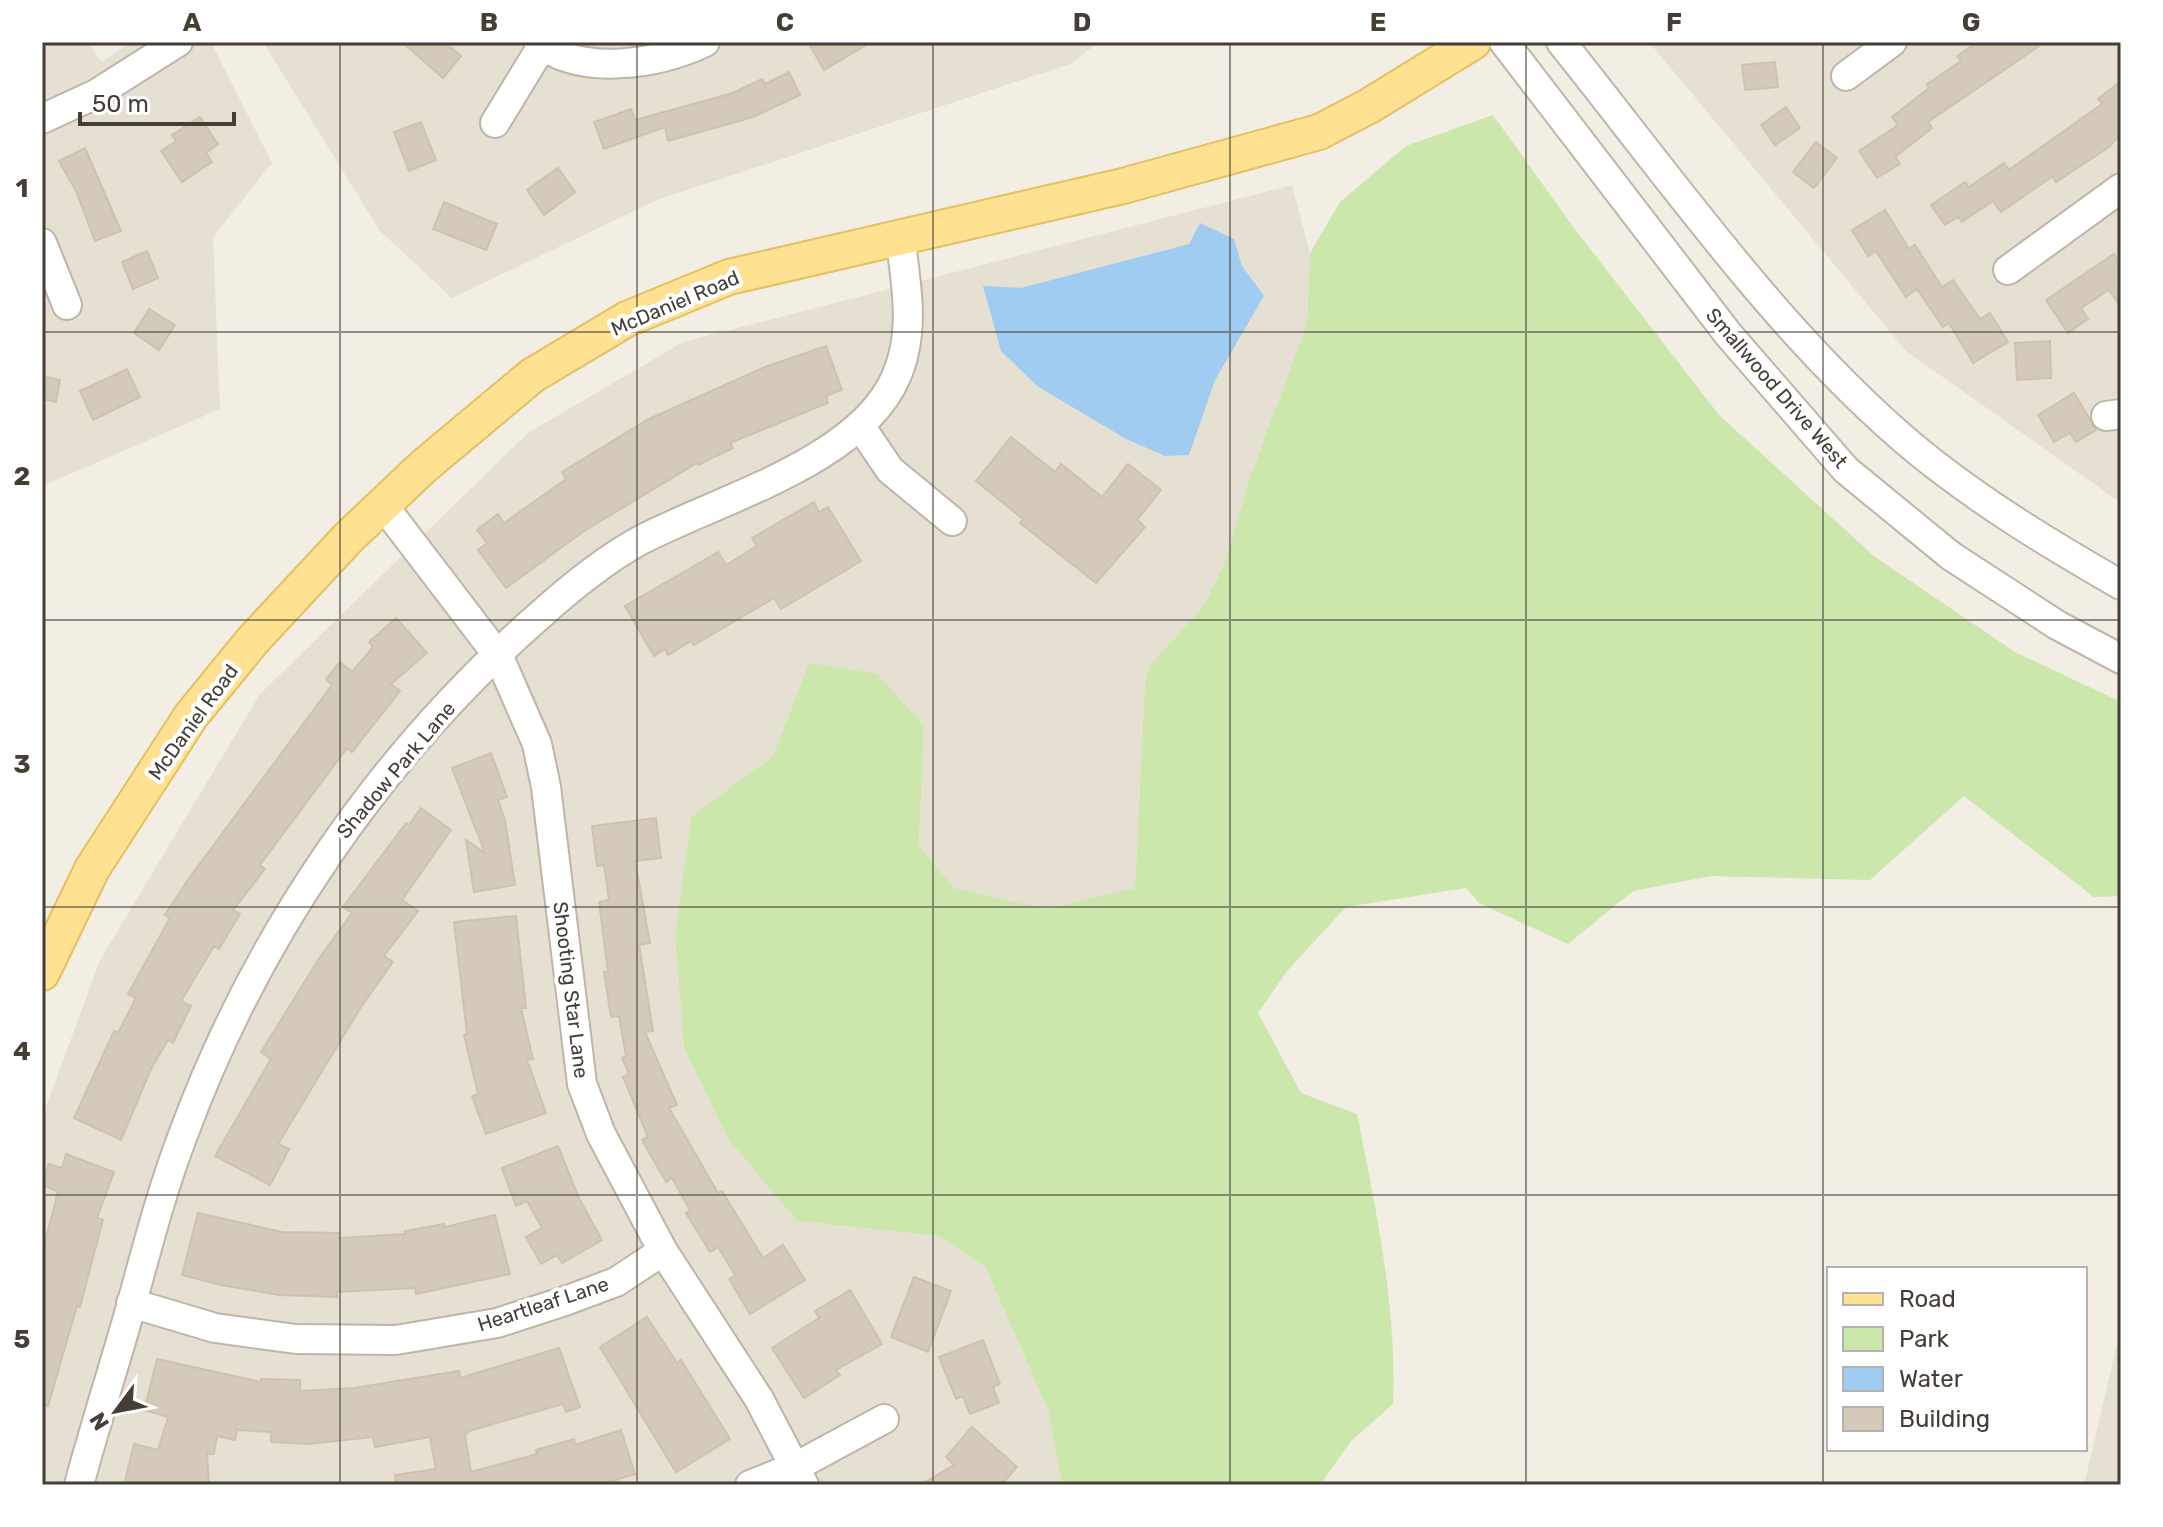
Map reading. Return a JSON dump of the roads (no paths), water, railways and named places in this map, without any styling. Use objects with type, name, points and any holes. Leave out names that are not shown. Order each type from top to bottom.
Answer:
[{"type":"main road","name":"McDaniel Road","points":[[42,973],[92,869],[191,716],[253,640],[383,505],[533,375],[627,319],[729,277],[1123,186],[1319,132],[1382,99],[1473,42]]},
{"type":"street","points":[[42,119],[96,94],[147,50],[178,42]]},
{"type":"street","points":[[495,123],[540,44],[580,59],[622,63],[665,55],[705,42]]},
{"type":"street","name":"Smallwood Drive West","points":[[1504,42],[1728,334],[1846,470],[1951,556],[2057,625],[2121,659]]},
{"type":"street","points":[[1561,42],[1786,321],[1844,381],[1917,450],[1956,480],[2042,539],[2121,585]]},
{"type":"street","points":[[1846,76],[1892,42]]},
{"type":"street","points":[[2008,270],[2121,188]]},
{"type":"street","name":"Shadow Park Lane","points":[[79,1485],[153,1221],[183,1134],[264,956],[344,831],[428,730],[541,614],[625,549],[769,480],[861,427],[880,406],[896,378],[906,345],[908,313],[900,236]]},
{"type":"street","points":[[42,243],[67,305]]},
{"type":"street","points":[[861,427],[890,470],[952,521]]},
{"type":"street","name":"Shooting Star Lane","points":[[383,505],[499,657],[537,744],[546,787],[582,1084],[601,1134],[663,1251],[759,1399],[800,1476]]},
{"type":"street","name":"Heartleaf Lane","points":[[131,1303],[215,1328],[296,1339],[396,1340],[497,1323],[565,1301],[616,1282],[663,1251]]},
{"type":"street","points":[[750,1485],[800,1476],[884,1419]]},
{"type":"water","points":[[1200,223],[1234,239],[1242,266],[1264,296],[1215,380],[1189,455],[1165,456],[1126,439],[1037,386],[1001,351],[983,286],[1021,288],[1189,244]]}]
